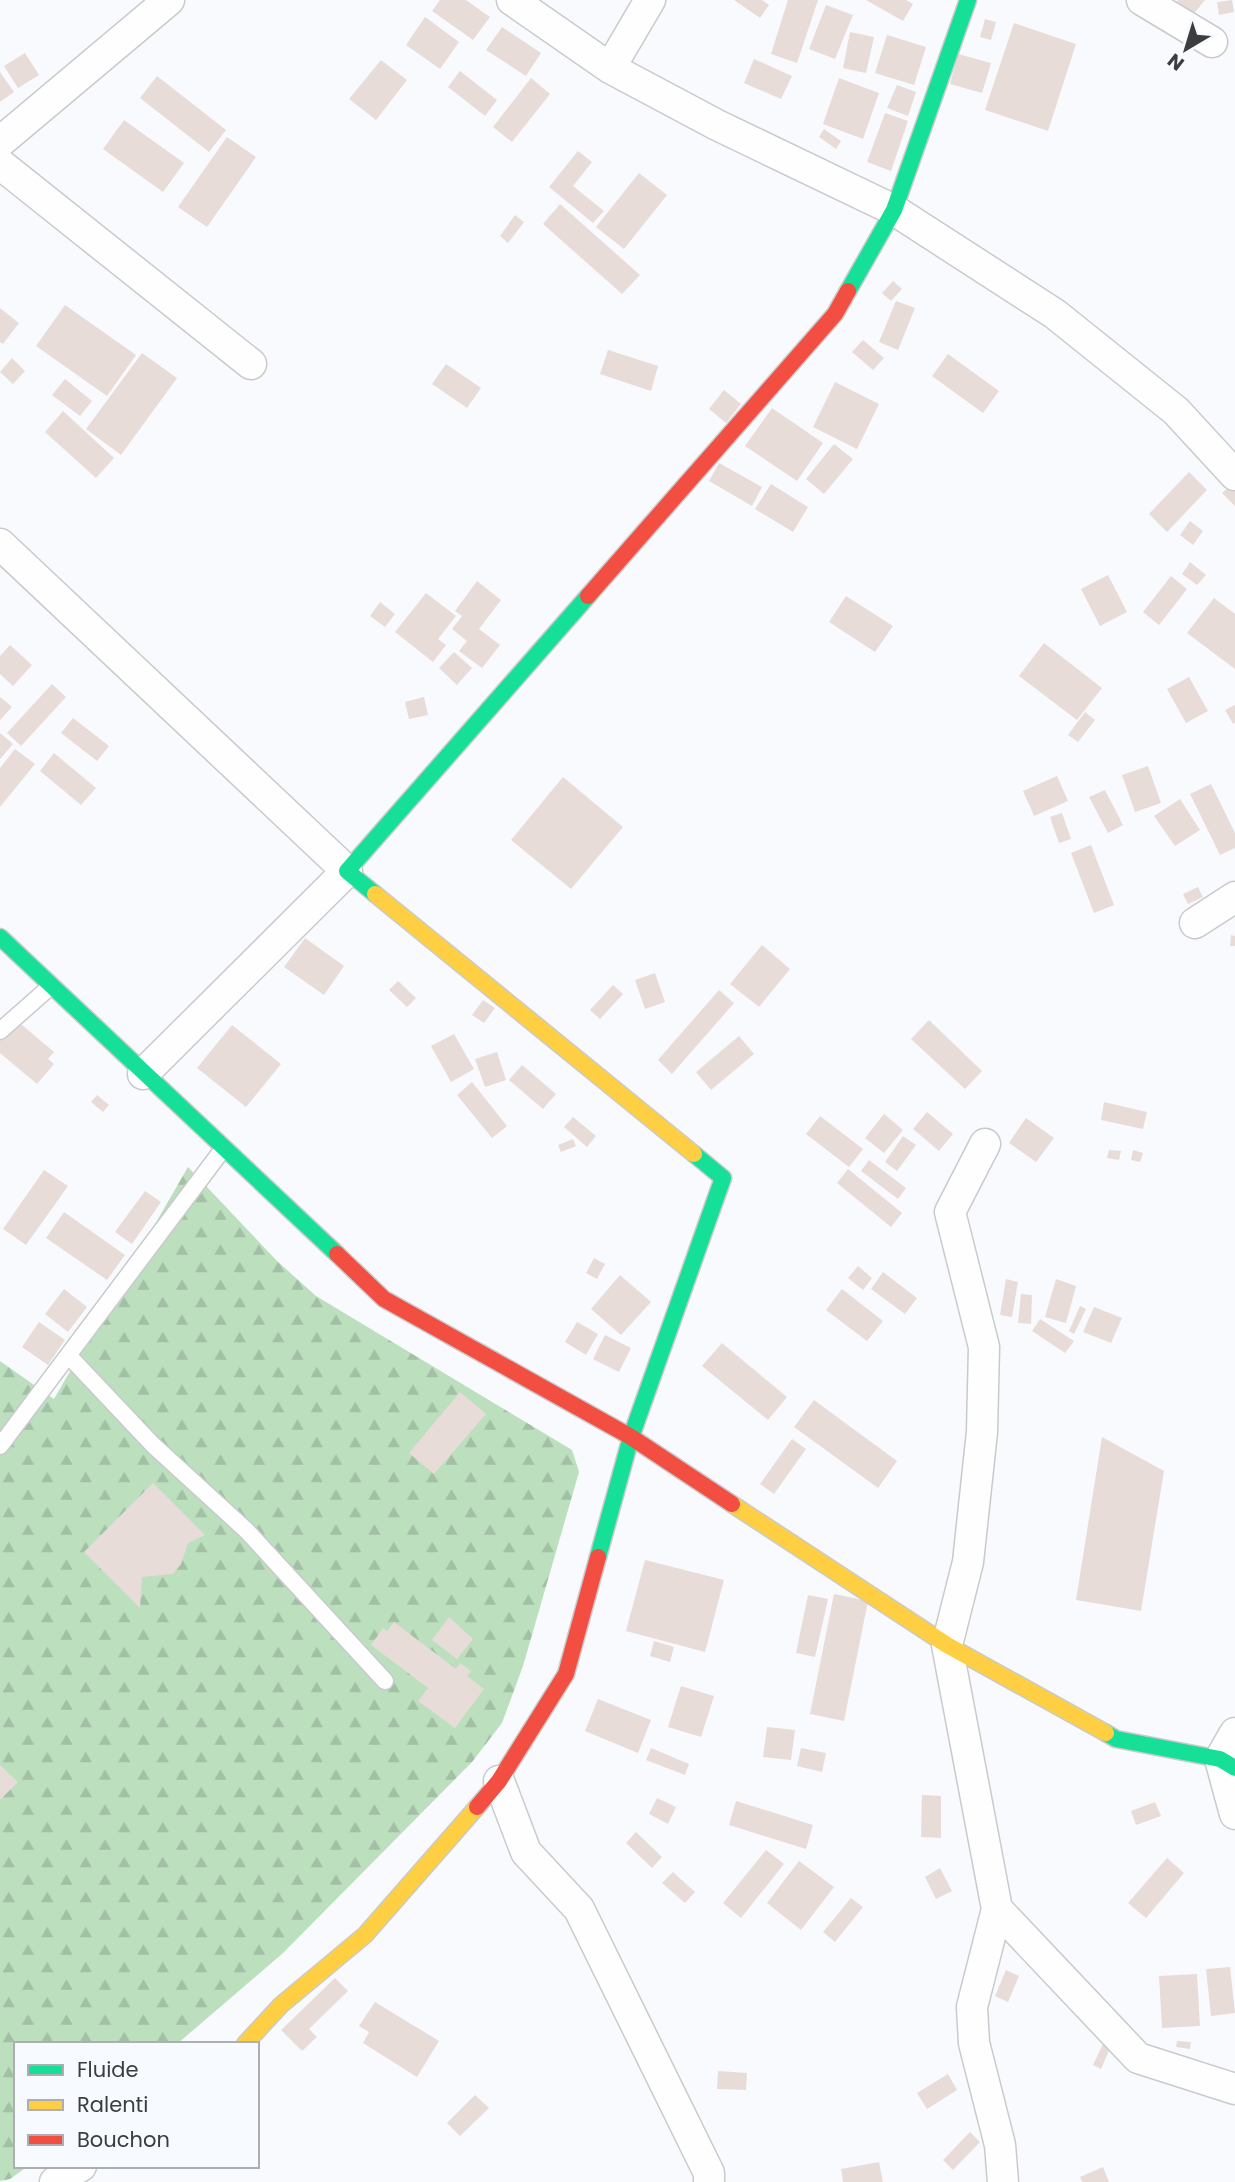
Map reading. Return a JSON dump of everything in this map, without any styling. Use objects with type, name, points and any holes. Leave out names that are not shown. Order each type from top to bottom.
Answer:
[{"type":"street","points":[[0,142],[169,0]]},
{"type":"street","points":[[512,0],[610,68],[717,125],[894,210],[1055,314],[1176,411],[1233,465]]},
{"type":"street","points":[[610,68],[650,0]]},
{"type":"street","points":[[143,1074],[347,871],[835,314],[894,210],[968,0]]},
{"type":"street","points":[[1142,0],[1212,43]]},
{"type":"street","points":[[0,164],[251,364]]},
{"type":"street","points":[[0,544],[347,871],[723,1178],[631,1437],[566,1674],[499,1781],[365,1935],[281,2005],[247,2042]]},
{"type":"street","points":[[1195,923],[1235,897]]},
{"type":"street","points":[[0,937],[384,1299],[631,1437],[947,1645],[1116,1739],[1228,1763]]},
{"type":"street","points":[[985,1144],[950,1212],[984,1348],[982,1432],[968,1562],[947,1645],[997,1909],[972,2007],[974,2043],[1000,2145],[1003,2182]]},
{"type":"street","points":[[1235,1733],[1228,1763],[1235,1814]]},
{"type":"street","points":[[499,1781],[526,1852],[579,1909],[709,2173],[709,2182]]},
{"type":"street","points":[[997,1909],[1138,2058],[1235,2089]]},
{"type":"street","points":[[55,2182],[78,2168]]},
{"type":"lane","points":[[0,1031],[51,986]]},
{"type":"lane","points":[[0,1446],[223,1149]]},
{"type":"lane","points":[[69,1356],[153,1445],[247,1531],[385,1681]]},
{"type":"green space","points":[[188,1167],[277,1261],[316,1296],[572,1450],[579,1472],[523,1666],[502,1723],[472,1762],[283,1953],[179,2042],[14,2042],[14,2168],[25,2168],[10,2179],[0,2181],[0,1361],[54,1399]]},
{"type":"building","points":[[440,0],[466,0],[490,17],[473,40],[432,11]]},
{"type":"building","points":[[734,0],[762,0],[769,5],[760,18]]},
{"type":"building","points":[[788,0],[818,0],[797,63],[771,54]]},
{"type":"building","points":[[866,0],[906,0],[913,4],[903,21]]},
{"type":"building","points":[[1178,0],[1205,0],[1191,17],[1174,5]]},
{"type":"building","points":[[1232,0],[1234,12],[1219,15],[1217,2]]},
{"type":"building","points":[[826,5],[853,15],[835,59],[809,49]]},
{"type":"building","points":[[425,17],[459,42],[440,69],[406,45]]},
{"type":"building","points":[[985,19],[996,22],[991,40],[980,37]]},
{"type":"building","points":[[1014,23],[1076,44],[1048,131],[985,110]]},
{"type":"building","points":[[502,27],[541,53],[526,76],[486,50]]},
{"type":"building","points":[[850,32],[874,37],[866,73],[843,68]]},
{"type":"building","points":[[887,35],[926,47],[914,85],[875,73]]},
{"type":"building","points":[[25,53],[39,75],[18,88],[4,66]]},
{"type":"building","points":[[958,54],[991,63],[982,93],[950,84]]},
{"type":"building","points":[[754,59],[792,76],[781,99],[744,83]]},
{"type":"building","points":[[381,60],[407,80],[376,120],[349,99]]},
{"type":"building","points":[[460,71],[497,100],[485,116],[448,87]]},
{"type":"building","points":[[0,72],[14,92],[0,102]]},
{"type":"building","points":[[157,76],[226,130],[209,152],[140,98]]},
{"type":"building","points":[[531,78],[550,94],[512,142],[493,127]]},
{"type":"building","points":[[839,78],[879,93],[863,139],[823,124]]},
{"type":"building","points":[[897,85],[916,92],[908,116],[887,108]]},
{"type":"building","points":[[885,113],[908,121],[891,171],[867,162]]},
{"type":"building","points":[[124,120],[184,163],[163,192],[103,149]]},
{"type":"building","points":[[824,129],[841,141],[836,149],[819,137]]},
{"type":"building","points":[[227,137],[256,157],[207,227],[178,207]]},
{"type":"building","points":[[578,151],[592,162],[573,186],[604,211],[593,223],[549,187]]},
{"type":"building","points":[[639,173],[667,195],[624,249],[596,227]]},
{"type":"building","points":[[560,204],[640,275],[622,294],[543,224]]},
{"type":"building","points":[[515,215],[524,222],[508,243],[500,236]]},
{"type":"building","points":[[893,281],[902,289],[891,301],[882,293]]},
{"type":"building","points":[[896,301],[915,308],[898,350],[879,342]]},
{"type":"building","points":[[65,305],[136,355],[107,396],[36,346]]},
{"type":"building","points":[[0,308],[19,323],[3,344],[0,342]]},
{"type":"building","points":[[863,340],[884,358],[873,370],[852,352]]},
{"type":"building","points":[[608,350],[658,366],[651,391],[600,374]]},
{"type":"building","points":[[142,353],[177,378],[121,455],[86,429]]},
{"type":"building","points":[[948,354],[999,391],[983,413],[932,376]]},
{"type":"building","points":[[12,358],[25,371],[13,384],[0,372]]},
{"type":"building","points":[[446,364],[481,388],[467,408],[432,384]]},
{"type":"building","points":[[65,379],[92,401],[80,416],[52,395]]},
{"type":"building","points":[[835,382],[879,404],[857,449],[813,427]]},
{"type":"building","points":[[724,390],[741,404],[726,423],[709,409]]},
{"type":"building","points":[[772,408],[823,443],[797,481],[745,446]]},
{"type":"building","points":[[63,411],[114,458],[96,478],[45,432]]},
{"type":"building","points":[[834,444],[853,459],[824,494],[806,479]]},
{"type":"building","points":[[719,463],[762,487],[752,506],[709,481]]},
{"type":"building","points":[[1189,472],[1207,490],[1167,532],[1149,514]]},
{"type":"building","points":[[771,484],[808,507],[793,532],[755,509]]},
{"type":"building","points":[[1232,484],[1235,486],[1235,506],[1222,493]]},
{"type":"building","points":[[1190,521],[1203,531],[1193,545],[1180,535]]},
{"type":"building","points":[[1190,562],[1206,575],[1197,585],[1182,574]]},
{"type":"building","points":[[1108,575],[1127,612],[1100,626],[1081,589]]},
{"type":"building","points":[[1171,576],[1187,589],[1159,625],[1143,612]]},
{"type":"building","points":[[477,581],[501,600],[479,629],[500,645],[482,668],[459,651],[467,641],[452,629],[462,616],[455,611]]},
{"type":"building","points":[[426,593],[456,616],[438,639],[446,645],[433,662],[395,632]]},
{"type":"building","points":[[846,596],[893,626],[875,652],[829,622]]},
{"type":"building","points":[[1214,598],[1235,614],[1235,669],[1187,633]]},
{"type":"building","points":[[380,602],[395,614],[385,627],[370,616]]},
{"type":"building","points":[[1044,643],[1102,688],[1077,720],[1019,676]]},
{"type":"building","points":[[10,645],[32,665],[13,686],[0,674],[0,656]]},
{"type":"building","points":[[454,652],[472,668],[457,685],[439,668]]},
{"type":"building","points":[[1189,677],[1208,711],[1186,723],[1167,689]]},
{"type":"building","points":[[52,684],[66,697],[21,746],[7,733]]},
{"type":"building","points":[[0,697],[12,707],[0,720]]},
{"type":"building","points":[[424,697],[428,715],[409,719],[405,702]]},
{"type":"building","points":[[1235,705],[1235,723],[1233,724],[1225,710]]},
{"type":"building","points":[[1085,712],[1095,720],[1078,742],[1068,735]]},
{"type":"building","points":[[73,718],[109,746],[97,761],[61,733]]},
{"type":"building","points":[[0,733],[13,744],[0,759]]},
{"type":"building","points":[[15,749],[35,764],[0,807],[0,768]]},
{"type":"building","points":[[54,753],[96,788],[81,805],[40,771]]},
{"type":"building","points":[[1148,766],[1161,803],[1135,812],[1122,775]]},
{"type":"building","points":[[1057,776],[1068,801],[1034,816],[1023,791]]},
{"type":"building","points":[[563,777],[623,827],[571,889],[511,840]]},
{"type":"building","points":[[1211,784],[1235,833],[1235,848],[1220,855],[1190,794]]},
{"type":"building","points":[[1105,790],[1123,825],[1108,833],[1089,797]]},
{"type":"building","points":[[1180,799],[1200,830],[1175,846],[1154,816]]},
{"type":"building","points":[[1062,813],[1071,839],[1059,843],[1050,817]]},
{"type":"building","points":[[1091,845],[1114,905],[1094,913],[1071,853]]},
{"type":"building","points":[[1198,887],[1203,897],[1188,904],[1183,894]]},
{"type":"building","points":[[1231,935],[1235,936],[1235,946],[1230,946]]},
{"type":"building","points":[[305,938],[344,966],[324,995],[284,967]]},
{"type":"building","points":[[762,945],[790,969],[759,1007],[730,984]]},
{"type":"building","points":[[655,973],[665,1002],[645,1009],[635,980]]},
{"type":"building","points":[[398,981],[416,998],[407,1007],[389,990]]},
{"type":"building","points":[[613,985],[623,994],[600,1019],[590,1010]]},
{"type":"building","points":[[719,990],[734,1003],[672,1074],[658,1060]]},
{"type":"building","points":[[483,1000],[495,1008],[484,1023],[472,1015]]},
{"type":"building","points":[[16,1020],[54,1052],[48,1059],[54,1064],[37,1084],[0,1053],[0,1039]]},
{"type":"building","points":[[929,1020],[982,1071],[965,1089],[911,1039]]},
{"type":"building","points":[[232,1025],[281,1064],[246,1107],[197,1068]]},
{"type":"building","points":[[454,1034],[474,1069],[451,1082],[431,1046]]},
{"type":"building","points":[[739,1036],[754,1054],[711,1090],[696,1072]]},
{"type":"building","points":[[497,1052],[506,1080],[485,1087],[475,1059]]},
{"type":"building","points":[[522,1065],[556,1094],[543,1109],[509,1080]]},
{"type":"building","points":[[472,1082],[507,1126],[492,1138],[457,1095]]},
{"type":"building","points":[[97,1095],[109,1105],[103,1112],[91,1102]]},
{"type":"building","points":[[1104,1102],[1147,1112],[1143,1129],[1101,1120]]},
{"type":"building","points":[[927,1112],[953,1134],[939,1151],[913,1129]]},
{"type":"building","points":[[884,1114],[903,1130],[884,1153],[865,1138]]},
{"type":"building","points":[[820,1116],[863,1149],[849,1167],[806,1134]]},
{"type":"building","points":[[573,1117],[596,1136],[587,1147],[564,1127]]},
{"type":"building","points":[[1026,1118],[1054,1138],[1036,1162],[1009,1143]]},
{"type":"building","points":[[903,1136],[916,1145],[897,1171],[885,1162]]},
{"type":"building","points":[[573,1139],[576,1146],[561,1152],[558,1145]]},
{"type":"building","points":[[1109,1150],[1121,1151],[1119,1160],[1107,1158]]},
{"type":"building","points":[[1133,1150],[1143,1153],[1140,1162],[1131,1160]]},
{"type":"building","points":[[869,1160],[906,1188],[898,1199],[861,1171]]},
{"type":"building","points":[[848,1169],[902,1213],[891,1227],[837,1183]]},
{"type":"building","points":[[44,1170],[68,1186],[26,1245],[3,1229]]},
{"type":"building","points":[[145,1191],[161,1202],[132,1244],[115,1232]]},
{"type":"building","points":[[64,1212],[125,1255],[107,1280],[46,1238]]},
{"type":"building","points":[[594,1258],[605,1264],[597,1279],[586,1273]]},
{"type":"building","points":[[858,1266],[872,1278],[863,1290],[848,1278]]},
{"type":"building","points":[[883,1272],[917,1298],[905,1314],[871,1289]]},
{"type":"building","points":[[620,1275],[651,1302],[621,1335],[591,1309]]},
{"type":"building","points":[[1006,1279],[1018,1282],[1012,1317],[1000,1315]]},
{"type":"building","points":[[1056,1279],[1076,1286],[1066,1323],[1045,1317]]},
{"type":"building","points":[[64,1289],[87,1307],[68,1332],[45,1314]]},
{"type":"building","points":[[842,1289],[883,1321],[867,1341],[826,1310]]},
{"type":"building","points":[[1021,1294],[1032,1295],[1031,1324],[1018,1323]]},
{"type":"building","points":[[1080,1306],[1086,1309],[1074,1334],[1069,1331]]},
{"type":"building","points":[[1094,1307],[1122,1318],[1111,1343],[1083,1332]]},
{"type":"building","points":[[1040,1319],[1074,1341],[1065,1353],[1032,1331]]},
{"type":"building","points":[[39,1322],[65,1340],[48,1365],[22,1347]]},
{"type":"building","points":[[577,1322],[598,1334],[586,1355],[565,1342]]},
{"type":"building","points":[[605,1335],[631,1348],[619,1372],[593,1359]]},
{"type":"building","points":[[722,1343],[787,1397],[768,1420],[702,1366]]},
{"type":"building","points":[[460,1392],[486,1414],[434,1474],[409,1453]]},
{"type":"building","points":[[814,1400],[897,1461],[878,1488],[794,1427]]},
{"type":"building","points":[[1102,1437],[1164,1471],[1141,1611],[1076,1600]]},
{"type":"building","points":[[792,1439],[806,1449],[774,1494],[760,1484]]},
{"type":"building","points":[[153,1483],[205,1535],[188,1543],[181,1564],[173,1574],[142,1577],[140,1608],[84,1552]]},
{"type":"building","points":[[645,1560],[724,1580],[705,1652],[626,1631]]},
{"type":"building","points":[[834,1594],[868,1601],[844,1721],[810,1714]]},
{"type":"building","points":[[808,1595],[828,1599],[815,1657],[796,1653]]},
{"type":"building","points":[[449,1617],[473,1639],[457,1659],[432,1640]]},
{"type":"building","points":[[394,1622],[456,1669],[460,1663],[471,1671],[467,1676],[484,1689],[455,1728],[418,1701],[428,1688],[371,1645],[383,1628],[387,1631]]},
{"type":"building","points":[[654,1641],[674,1647],[670,1662],[650,1656]]},
{"type":"building","points":[[681,1686],[714,1696],[701,1737],[668,1727]]},
{"type":"building","points":[[598,1699],[651,1720],[638,1753],[585,1731]]},
{"type":"building","points":[[767,1727],[795,1730],[791,1760],[763,1757]]},
{"type":"building","points":[[651,1748],[689,1764],[685,1775],[646,1760]]},
{"type":"building","points":[[801,1748],[826,1753],[822,1772],[797,1766]]},
{"type":"building","points":[[0,1765],[18,1782],[0,1800]]},
{"type":"building","points":[[922,1795],[941,1796],[941,1838],[921,1837]]},
{"type":"building","points":[[657,1798],[676,1807],[668,1824],[649,1814]]},
{"type":"building","points":[[736,1801],[813,1825],[806,1849],[729,1825]]},
{"type":"building","points":[[1155,1802],[1161,1816],[1136,1825],[1131,1811]]},
{"type":"building","points":[[636,1832],[662,1857],[652,1868],[626,1843]]},
{"type":"building","points":[[766,1850],[784,1864],[741,1918],[723,1903]]},
{"type":"building","points":[[1167,1858],[1184,1873],[1146,1918],[1128,1903]]},
{"type":"building","points":[[799,1861],[834,1887],[801,1930],[767,1903]]},
{"type":"building","points":[[940,1868],[952,1891],[936,1899],[925,1877]]},
{"type":"building","points":[[673,1872],[695,1892],[685,1903],[662,1883]]},
{"type":"building","points":[[851,1898],[863,1907],[835,1942],[823,1932]]},
{"type":"building","points":[[1230,1967],[1235,2013],[1211,2016],[1206,1969]]},
{"type":"building","points":[[1006,1970],[1019,1976],[1008,2002],[995,1996]]},
{"type":"building","points":[[1197,1974],[1200,2026],[1162,2028],[1159,1976]]},
{"type":"building","points":[[335,1978],[348,1991],[309,2029],[317,2037],[302,2051],[281,2030]]},
{"type":"building","points":[[375,2002],[439,2041],[417,2077],[363,2043],[369,2032],[359,2026]]},
{"type":"building","points":[[1177,2041],[1191,2042],[1190,2049],[1176,2047]]},
{"type":"building","points":[[1104,2042],[1111,2046],[1101,2069],[1093,2065]]},
{"type":"building","points":[[718,2071],[747,2073],[746,2090],[717,2089]]},
{"type":"building","points":[[948,2074],[957,2090],[927,2109],[917,2093]]},
{"type":"building","points":[[475,2095],[489,2108],[460,2136],[447,2123]]},
{"type":"building","points":[[970,2132],[980,2142],[953,2170],[943,2160]]},
{"type":"building","points":[[879,2162],[883,2182],[843,2182],[841,2169]]},
{"type":"building","points":[[1103,2167],[1109,2182],[1082,2182],[1080,2177]]},
{"type":"traffic: fast","points":[[848,291],[894,210],[968,0]]},
{"type":"traffic: fast","points":[[375,894],[347,871],[588,596]]},
{"type":"traffic: fast","points":[[0,937],[337,1254]]},
{"type":"traffic: fast","points":[[598,1557],[631,1437],[723,1178],[694,1154]]},
{"type":"traffic: fast","points":[[1106,1733],[1116,1739],[1220,1759],[1235,1768]]},
{"type":"traffic: slow","points":[[375,894],[694,1154]]},
{"type":"traffic: slow","points":[[732,1504],[947,1645],[1106,1733]]},
{"type":"traffic: slow","points":[[247,2042],[281,2005],[365,1935],[477,1807]]},
{"type":"traffic: jam","points":[[588,596],[835,314],[848,291]]},
{"type":"traffic: jam","points":[[337,1254],[384,1299],[631,1437],[732,1504]]},
{"type":"traffic: jam","points":[[477,1807],[499,1781],[566,1674],[598,1557]]}]
